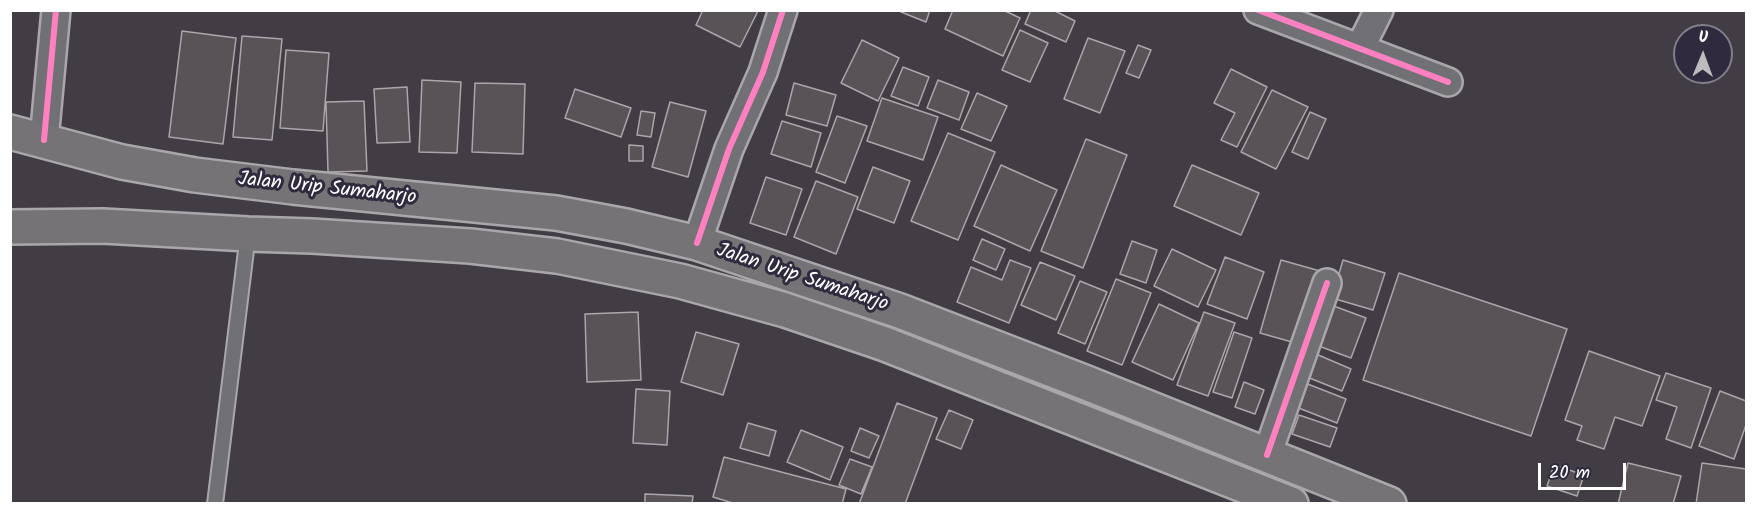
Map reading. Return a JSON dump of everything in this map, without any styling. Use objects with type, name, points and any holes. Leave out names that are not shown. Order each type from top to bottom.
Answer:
[{"type":"highway","name":"Jalan Urip Sumaharjo","points":[[10,132],[122,162],[195,175],[556,213],[626,226],[697,243],[900,311],[1389,504]]},
{"type":"highway","name":"Jalan Urip Sumaharjo","points":[[10,227],[103,226],[323,236],[470,246],[557,256],[680,281],[785,310],[885,344],[1291,504]]},
{"type":"street","points":[[45,140],[56,10]]},
{"type":"street","points":[[697,243],[729,149],[763,72],[783,10]]},
{"type":"street","points":[[1258,10],[1448,82]]},
{"type":"street","points":[[1360,48],[1379,10]]},
{"type":"street","points":[[1267,455],[1327,283]]},
{"type":"lane","points":[[215,504],[248,234]]},
{"type":"building","points":[[703,10],[758,11],[740,47],[696,25]]},
{"type":"building","points":[[902,10],[930,10],[926,22],[901,12]]},
{"type":"building","points":[[953,10],[1003,10],[1020,18],[1003,56],[945,29]]},
{"type":"building","points":[[1031,10],[1053,10],[1075,21],[1066,42],[1025,24]]},
{"type":"building","points":[[1020,30],[1048,43],[1030,82],[1002,70]]},
{"type":"building","points":[[182,31],[236,38],[223,144],[169,137]]},
{"type":"building","points":[[242,36],[282,39],[272,140],[233,137]]},
{"type":"building","points":[[1088,38],[1125,51],[1100,113],[1064,99]]},
{"type":"building","points":[[862,40],[899,58],[878,101],[841,83]]},
{"type":"building","points":[[1138,45],[1151,50],[1139,78],[1126,73]]},
{"type":"building","points":[[286,50],[329,53],[323,131],[280,128]]},
{"type":"building","points":[[903,67],[929,77],[918,106],[891,96]]},
{"type":"building","points":[[1231,69],[1267,87],[1237,147],[1221,140],[1235,113],[1214,103]]},
{"type":"building","points":[[422,80],[461,82],[457,153],[419,152]]},
{"type":"building","points":[[938,80],[969,92],[959,120],[927,108]]},
{"type":"building","points":[[475,83],[525,84],[523,154],[472,152]]},
{"type":"building","points":[[794,83],[836,95],[827,126],[786,115]]},
{"type":"building","points":[[407,87],[410,142],[377,143],[374,89]]},
{"type":"building","points":[[575,89],[631,108],[621,137],[565,118]]},
{"type":"building","points":[[1272,90],[1308,107],[1276,169],[1241,152]]},
{"type":"building","points":[[977,93],[1007,106],[991,141],[961,129]]},
{"type":"building","points":[[882,98],[938,117],[923,160],[867,141]]},
{"type":"building","points":[[364,101],[367,171],[328,172],[326,102]]},
{"type":"building","points":[[670,102],[706,111],[688,177],[652,167]]},
{"type":"building","points":[[641,111],[655,113],[651,137],[637,135]]},
{"type":"building","points":[[1310,112],[1326,119],[1308,159],[1292,152]]},
{"type":"building","points":[[837,116],[867,126],[845,183],[816,172]]},
{"type":"building","points":[[782,121],[821,133],[811,167],[771,154]]},
{"type":"building","points":[[948,133],[995,152],[958,240],[911,221]]},
{"type":"building","points":[[1086,139],[1127,155],[1083,268],[1041,251]]},
{"type":"building","points":[[629,145],[643,146],[643,161],[629,161]]},
{"type":"building","points":[[1001,165],[1057,190],[1030,251],[974,226]]},
{"type":"building","points":[[1192,165],[1259,193],[1241,235],[1174,206]]},
{"type":"building","points":[[873,167],[910,181],[894,223],[857,209]]},
{"type":"building","points":[[766,177],[802,189],[786,235],[750,223]]},
{"type":"building","points":[[816,181],[858,197],[836,254],[794,237]]},
{"type":"building","points":[[982,239],[1005,249],[996,270],[973,260]]},
{"type":"building","points":[[1132,241],[1157,250],[1146,283],[1120,274]]},
{"type":"building","points":[[1172,249],[1216,270],[1198,307],[1154,286]]},
{"type":"building","points":[[1225,257],[1264,272],[1247,319],[1207,304]]},
{"type":"building","points":[[1010,260],[1031,268],[1009,323],[957,302],[971,267],[1002,280]]},
{"type":"building","points":[[1281,260],[1320,271],[1299,344],[1260,333]]},
{"type":"building","points":[[1343,260],[1385,273],[1373,310],[1332,298]]},
{"type":"building","points":[[1040,262],[1075,276],[1056,320],[1021,305]]},
{"type":"building","points":[[1399,273],[1567,329],[1531,436],[1363,380]]},
{"type":"building","points":[[1116,279],[1151,293],[1122,365],[1087,351]]},
{"type":"building","points":[[1080,281],[1107,292],[1085,344],[1058,333]]},
{"type":"building","points":[[1159,304],[1199,323],[1173,380],[1132,362]]},
{"type":"building","points":[[1331,305],[1366,318],[1351,358],[1316,345]]},
{"type":"building","points":[[638,312],[641,380],[587,382],[585,314]]},
{"type":"building","points":[[1204,312],[1235,323],[1208,396],[1177,385]]},
{"type":"building","points":[[696,332],[739,344],[723,395],[681,382]]},
{"type":"building","points":[[1234,332],[1252,338],[1232,398],[1213,392]]},
{"type":"building","points":[[1589,351],[1660,376],[1642,426],[1615,417],[1604,449],[1577,440],[1582,426],[1565,420]]},
{"type":"building","points":[[1316,354],[1351,369],[1342,391],[1307,377]]},
{"type":"building","points":[[1666,373],[1711,388],[1691,448],[1666,439],[1677,407],[1656,400]]},
{"type":"building","points":[[1244,382],[1264,390],[1255,414],[1235,407]]},
{"type":"building","points":[[1305,383],[1346,399],[1337,423],[1296,407]]},
{"type":"building","points":[[636,389],[670,391],[667,445],[633,443]]},
{"type":"building","points":[[1720,391],[1746,401],[1746,425],[1734,459],[1699,446]]},
{"type":"building","points":[[897,403],[937,418],[905,504],[859,504]]},
{"type":"building","points":[[949,410],[973,420],[961,449],[936,439]]},
{"type":"building","points":[[1299,415],[1337,428],[1330,447],[1292,434]]},
{"type":"building","points":[[748,423],[776,431],[769,456],[740,448]]},
{"type":"building","points":[[860,428],[879,436],[869,458],[851,451]]},
{"type":"building","points":[[801,430],[843,447],[830,480],[787,462]]},
{"type":"building","points":[[724,457],[846,489],[842,504],[736,504],[713,497]]},
{"type":"building","points":[[850,459],[872,467],[861,494],[839,485]]},
{"type":"building","points":[[1628,463],[1681,476],[1673,504],[1618,504]]},
{"type":"building","points":[[1702,463],[1746,469],[1746,504],[1696,504]]},
{"type":"building","points":[[1554,465],[1584,475],[1577,496],[1547,486]]},
{"type":"building","points":[[645,494],[693,496],[692,504],[645,504]]},
{"type":"cycle path","points":[[44,140],[56,10]]},
{"type":"cycle path","points":[[697,243],[729,149],[763,72],[783,10]]},
{"type":"cycle path","points":[[1258,10],[1448,82]]},
{"type":"cycle path","points":[[1267,455],[1327,283]]}]
